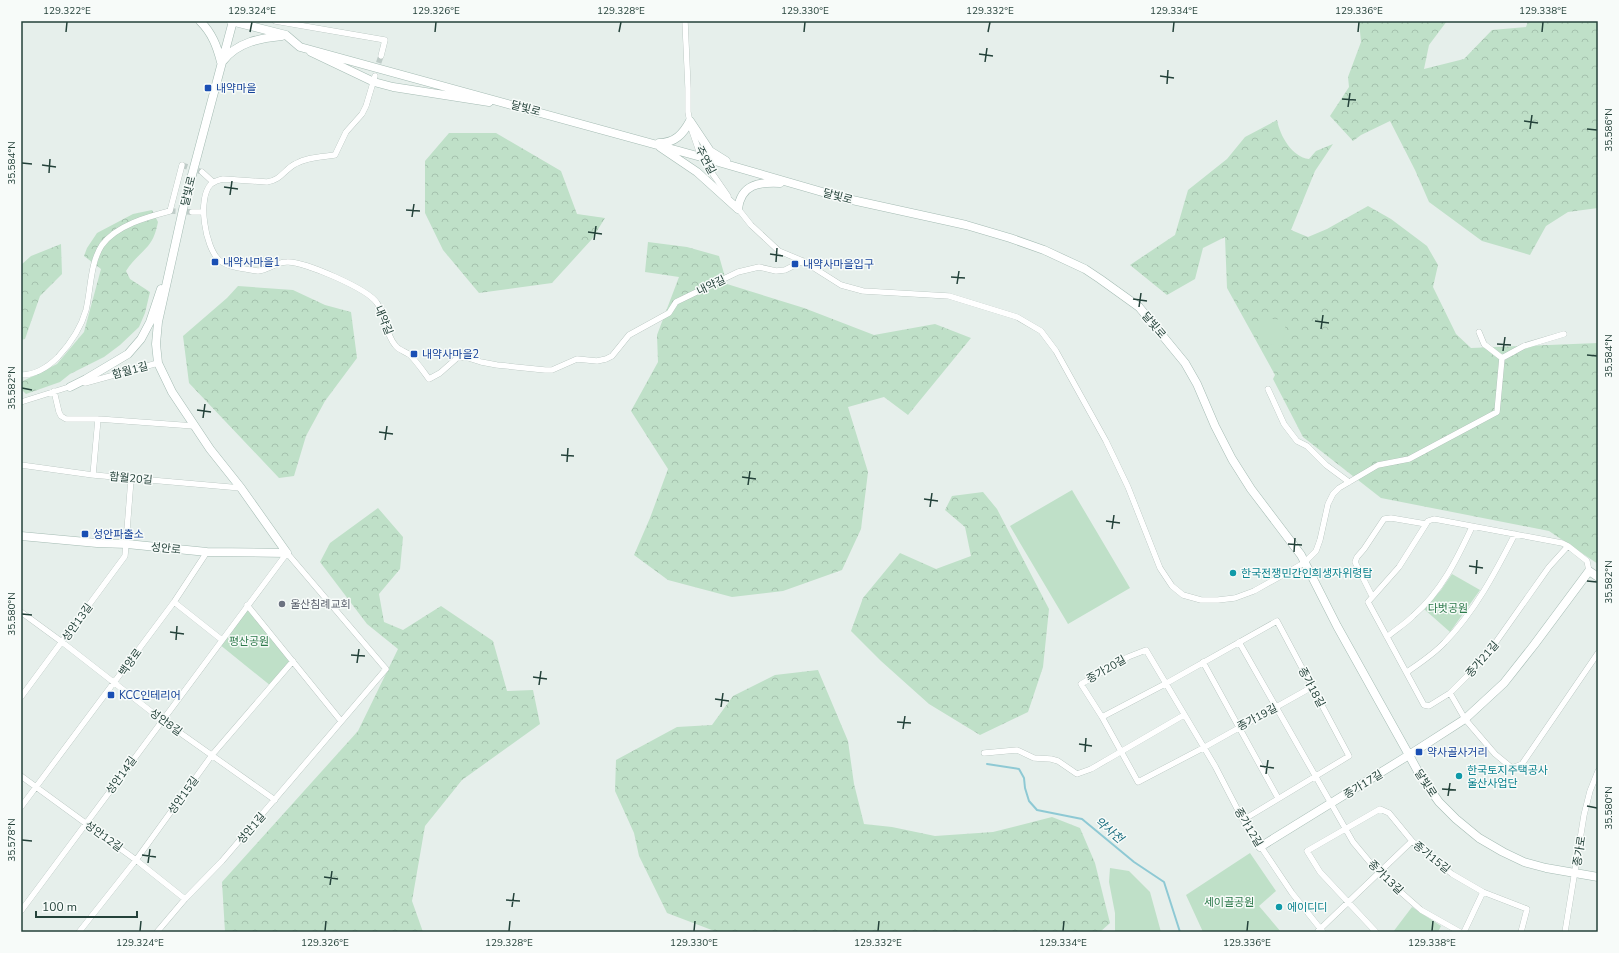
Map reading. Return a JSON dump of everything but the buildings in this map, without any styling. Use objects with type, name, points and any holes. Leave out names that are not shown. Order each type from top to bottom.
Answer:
[{"type":"main road","points":[[200,21],[212,36],[217,47],[221,63]]},
{"type":"main road","name":"달빛로","points":[[158,363],[156,344],[158,322],[184,205],[233,21],[286,36],[300,47],[731,165],[843,198],[966,225],[1044,250],[1085,269],[1139,307],[1185,363],[1197,384],[1215,426],[1242,475],[1293,544],[1409,755],[1439,802],[1456,820],[1479,838],[1524,862],[1575,874],[1598,877]]},
{"type":"main road","points":[[221,63],[239,46],[255,40],[286,36]]},
{"type":"main road","points":[[300,47],[393,87],[466,100],[507,103]]},
{"type":"main road","points":[[654,144],[668,143],[684,132],[690,121],[710,150],[731,165]]},
{"type":"main road","points":[[654,144],[697,172],[738,209]]},
{"type":"main road","points":[[738,209],[739,199],[749,187],[771,183],[793,183]]},
{"type":"main road","points":[[70,387],[128,354],[141,339],[150,322],[157,298],[169,272]]},
{"type":"main road","name":"함월1길","points":[[158,363],[172,392],[194,426],[241,488],[287,553]]},
{"type":"main road","name":"성안로","points":[[21,536],[207,552],[287,553]]},
{"type":"main road","points":[[1589,571],[1598,577]]},
{"type":"main road","name":"종가17길","points":[[1260,847],[1409,755],[1465,718],[1504,683],[1589,571]]},
{"type":"street","points":[[275,21],[385,40],[381,56]]},
{"type":"street","name":"주연길","points":[[685,21],[688,112],[701,157],[751,225],[779,251],[802,261]]},
{"type":"street","points":[[202,172],[213,182],[222,179],[267,182],[278,179],[295,164],[335,155],[346,132],[364,110],[374,79]]},
{"type":"street","points":[[21,375],[34,373],[41,370],[53,362],[68,346],[80,327],[86,310],[94,264],[102,245],[110,236],[124,228],[151,216],[170,211],[182,166]]},
{"type":"street","name":"내약길","points":[[213,182],[208,188],[203,212],[210,244],[218,258],[225,263],[258,271],[264,270],[279,263],[298,263],[349,283],[367,293],[376,301],[381,309],[388,331],[395,346],[410,355],[429,379],[457,358],[465,357],[497,365],[544,370],[552,370],[577,358],[597,361],[606,359],[612,356],[629,335],[669,313],[676,302],[721,280],[751,268],[759,267],[776,271],[785,270],[802,261]]},
{"type":"street","points":[[192,212],[203,212]]},
{"type":"street","points":[[802,261],[829,278],[853,289],[863,291],[948,296],[1017,317],[1041,331],[1056,351],[1106,441],[1128,487],[1160,568],[1172,586],[1183,595],[1200,600],[1235,598],[1254,591],[1304,563],[1316,550],[1320,540],[1325,512],[1333,494],[1339,488],[1378,465],[1409,459],[1497,412],[1502,358]]},
{"type":"street","points":[[1478,332],[1484,344],[1502,358]]},
{"type":"street","points":[[1502,358],[1524,346],[1564,334]]},
{"type":"street","name":"함월1길","points":[[21,402],[54,391],[158,363]]},
{"type":"street","points":[[1268,389],[1284,424],[1297,441],[1307,446],[1326,465],[1349,482]]},
{"type":"street","points":[[54,391],[59,412],[61,416],[66,419],[98,419],[194,426]]},
{"type":"street","points":[[93,475],[98,419]]},
{"type":"street","name":"함월20길","points":[[21,465],[131,479],[241,488]]},
{"type":"street","name":"성안13길","points":[[21,696],[125,556],[131,479]]},
{"type":"street","points":[[1427,522],[1399,567],[1372,596],[1355,562],[1384,519],[1391,518],[1427,522],[1434,519],[1562,543],[1587,561],[1589,571]]},
{"type":"street","points":[[1387,637],[1414,616],[1439,588],[1457,560],[1472,527]]},
{"type":"street","points":[[1407,672],[1436,651],[1462,623],[1493,578],[1515,534]]},
{"type":"street","name":"종가21길","points":[[1372,596],[1368,602],[1424,705],[1429,706],[1450,693],[1484,658],[1549,567],[1568,546]]},
{"type":"street","name":"백양로","points":[[21,807],[35,786],[174,602],[207,552]]},
{"type":"street","name":"성안14길","points":[[21,911],[287,553]]},
{"type":"street","name":"성안1길","points":[[157,932],[222,861],[386,669],[287,553]]},
{"type":"street","points":[[174,602],[222,640]]},
{"type":"street","points":[[247,605],[341,721]]},
{"type":"street","name":"성안8길","points":[[21,612],[162,720],[275,800]]},
{"type":"street","name":"종가18길","points":[[1165,684],[1278,621],[1349,756],[1243,820]]},
{"type":"street","points":[[1239,642],[1315,776]]},
{"type":"street","name":"종가20길","points":[[1165,684],[1146,650],[1128,657],[1081,684],[1102,717],[1138,782],[1203,748]]},
{"type":"street","points":[[1450,693],[1465,718],[1495,754],[1512,768],[1522,764],[1598,653]]},
{"type":"street","name":"성안15길","points":[[79,932],[136,860],[212,755],[293,661]]},
{"type":"street","points":[[1203,662],[1278,798]]},
{"type":"street","points":[[1102,717],[1165,684]]},
{"type":"street","name":"종가12길","points":[[1165,684],[1243,820],[1260,847],[1320,931]]},
{"type":"street","name":"종가19길","points":[[1203,748],[1239,726],[1312,687]]},
{"type":"street","points":[[984,753],[1016,750],[1034,758],[1058,761],[1077,774],[1091,769],[1184,715]]},
{"type":"street","name":"종가로","points":[[1565,932],[1586,809],[1590,791],[1598,771]]},
{"type":"street","name":"성안12길","points":[[21,776],[136,860],[186,899]]},
{"type":"street","name":"종가13길","points":[[1315,776],[1353,842],[1378,872],[1421,910],[1460,932]]},
{"type":"street","name":"종가15길","points":[[1346,828],[1380,809],[1389,813],[1412,841],[1452,874],[1483,892],[1527,909],[1521,932]]},
{"type":"street","points":[[1346,828],[1307,851],[1320,872],[1376,932]]},
{"type":"street","points":[[1320,931],[1347,902],[1412,841]]},
{"type":"street","points":[[1464,932],[1483,892]]},
{"type":"green space","points":[[1359,21],[1447,21],[1429,45],[1424,69],[1464,59],[1492,30],[1526,27],[1528,21],[1598,21],[1598,208],[1568,212],[1546,226],[1530,255],[1482,241],[1429,202],[1415,170],[1390,121],[1361,135],[1353,141],[1330,116],[1349,87],[1348,77],[1361,42]]},
{"type":"green space","points":[[1277,120],[1281,133],[1288,145],[1297,154],[1303,157],[1309,159],[1316,151],[1333,144],[1315,171],[1291,230],[1308,237],[1327,229],[1368,206],[1391,219],[1427,246],[1438,265],[1433,287],[1456,334],[1471,348],[1598,343],[1598,564],[1549,531],[1381,498],[1303,437],[1273,379],[1275,375],[1227,288],[1225,237],[1203,248],[1195,279],[1167,295],[1130,265],[1175,235],[1188,190],[1227,159],[1245,137]]},
{"type":"green space","points":[[449,133],[496,133],[561,171],[577,214],[605,218],[592,239],[552,283],[479,293],[443,250],[425,213],[425,161]]},
{"type":"green space","points":[[152,210],[158,222],[156,232],[148,246],[133,261],[126,271],[130,279],[150,292],[145,313],[139,327],[120,345],[104,357],[70,374],[60,382],[26,394],[21,389],[21,382],[57,364],[84,332],[101,269],[84,256],[87,248],[97,233],[133,214]]},
{"type":"green space","points":[[648,242],[687,247],[719,256],[727,284],[804,308],[874,335],[935,324],[971,338],[908,415],[884,397],[848,407],[868,472],[861,529],[842,570],[783,591],[732,597],[668,580],[634,555],[650,518],[668,469],[631,411],[658,362],[657,335],[679,277],[645,272]]},
{"type":"green space","points":[[61,244],[62,274],[40,296],[25,339],[21,340],[21,265],[31,256]]},
{"type":"green space","points":[[238,286],[293,290],[325,305],[351,312],[357,358],[325,401],[306,436],[294,476],[279,478],[189,383],[183,336],[227,298]]},
{"type":"green space","points":[[1261,318],[1286,320],[1283,346],[1258,343]]},
{"type":"green space","points":[[1072,490],[1130,588],[1068,624],[1010,526]]},
{"type":"green space","points":[[983,492],[997,509],[1049,609],[1043,667],[1028,712],[980,735],[929,704],[881,661],[851,631],[863,598],[900,553],[936,569],[971,556],[965,527],[945,510],[952,496]]},
{"type":"green space","points":[[378,508],[403,537],[400,569],[379,594],[384,622],[403,630],[441,606],[493,641],[507,691],[533,690],[540,724],[462,780],[425,826],[412,901],[423,932],[225,932],[222,882],[358,731],[398,649],[367,624],[320,562],[330,543]]},
{"type":"green space","name":"다벗공원","points":[[1452,574],[1480,590],[1450,632],[1424,609],[1441,590]]},
{"type":"green space","name":"평산공원","points":[[247,605],[293,661],[271,686],[219,644]]},
{"type":"green space","points":[[818,670],[848,741],[854,784],[864,824],[892,827],[935,836],[993,832],[1052,817],[1080,828],[1095,863],[1110,923],[1100,932],[717,932],[667,913],[639,856],[634,833],[615,791],[616,760],[677,727],[712,725],[733,696],[775,675]]},
{"type":"green space","name":"세이골공원","points":[[1250,853],[1276,891],[1259,906],[1281,932],[1203,932],[1186,895]]},
{"type":"green space","points":[[1110,868],[1129,871],[1150,892],[1161,932],[1115,932],[1115,913],[1109,882]]},
{"type":"green space","points":[[1412,907],[1441,926],[1438,932],[1393,932]]},
{"type":"waterway","name":"약사천","points":[[987,764],[1019,769],[1024,778],[1029,801],[1037,810],[1082,819],[1134,862],[1164,882],[1180,932]]},
{"type":"tunnel","points":[[376,71],[381,56]]},
{"type":"tunnel","points":[[182,165],[202,172]]},
{"type":"tunnel","points":[[170,211],[192,212]]},
{"type":"place","name":"내약마을","points":[[208,88]]},
{"type":"place","name":"내약사마을1","points":[[215,262]]},
{"type":"place","name":"내약사마을입구","points":[[795,264]]},
{"type":"place","name":"내약사마을2","points":[[414,354]]},
{"type":"place","name":"성안파출소","points":[[85,534]]},
{"type":"place","name":"한국전쟁민간인희생자위령탑","points":[[1233,573]]},
{"type":"place","name":"울산침례교회","points":[[282,604]]},
{"type":"place","name":"KCC인테리어","points":[[111,695]]},
{"type":"place","name":"약사골사거리","points":[[1419,752]]},
{"type":"place","name":"한국토지주택공사 울산사업단","points":[[1459,776]]},
{"type":"place","name":"에이디디","points":[[1279,907]]}]
